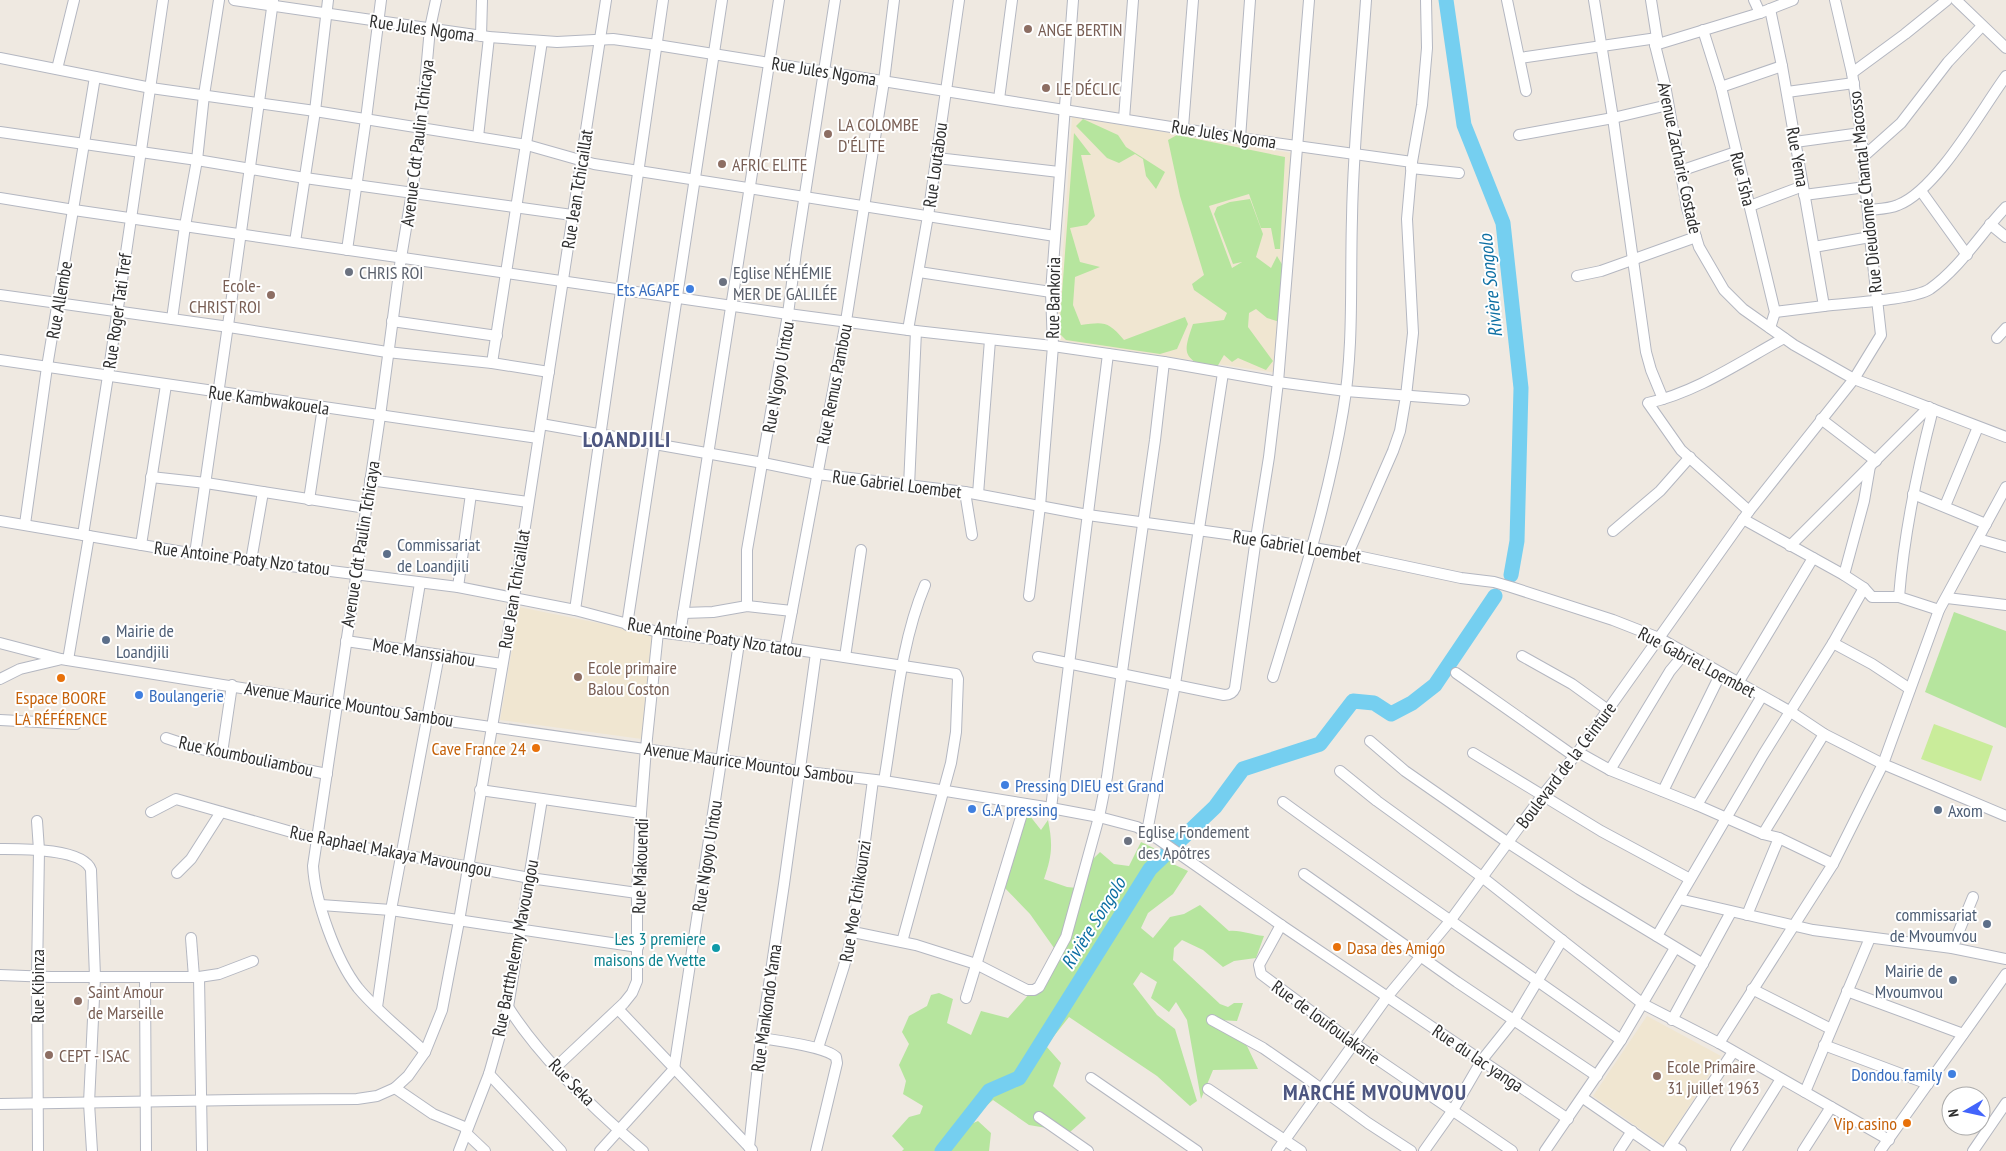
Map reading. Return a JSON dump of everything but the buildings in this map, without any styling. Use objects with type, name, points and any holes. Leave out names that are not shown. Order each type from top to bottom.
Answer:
[{"type":"street","points":[[57,69],[74,0]]},
{"type":"street","name":"Rue Roger Tati Tref","points":[[65,660],[86,535],[116,312],[163,0]]},
{"type":"street","points":[[172,319],[185,226],[198,160],[204,95],[218,0]]},
{"type":"street","name":"Rue Jules Ngoma","points":[[234,0],[273,3],[485,37],[542,41],[601,39],[657,45],[1240,138],[1354,153],[1459,173]]},
{"type":"street","points":[[295,242],[315,111],[328,0]]},
{"type":"street","points":[[346,250],[366,120],[381,0]]},
{"type":"street","name":"Avenue Cdt Paulin Tchicaya","points":[[425,1052],[358,988],[345,967],[334,942],[321,905],[314,876],[316,839],[380,416],[392,321],[421,128],[430,28],[436,0]]},
{"type":"street","points":[[478,137],[485,37],[482,0]]},
{"type":"street","name":"Rue Jean Tchicaillat","points":[[0,1104],[357,1099],[377,1096],[395,1088],[408,1076],[425,1052],[442,1010],[459,921],[514,598],[606,0]]},
{"type":"street","points":[[575,610],[663,0]]},
{"type":"street","points":[[627,625],[722,0]]},
{"type":"street","points":[[680,634],[779,0]]},
{"type":"street","name":"Rue N'goyo U'ntou","points":[[748,606],[746,560],[788,314],[835,0]]},
{"type":"street","name":"Rue Remus Pambou","points":[[785,648],[846,321],[884,80],[894,0]]},
{"type":"street","name":"Rue Loutabou","points":[[909,486],[912,330],[960,0]]},
{"type":"street","points":[[999,100],[1012,0]]},
{"type":"street","name":"Rue Bankoria","points":[[1029,596],[1040,506],[1053,346],[1051,292],[1072,0]]},
{"type":"street","points":[[1124,119],[1133,0]]},
{"type":"street","points":[[1183,128],[1193,0]]},
{"type":"street","points":[[1240,138],[1250,0]]},
{"type":"street","points":[[1038,657],[1224,695],[1234,692],[1256,538],[1270,457],[1298,146],[1302,62],[1309,0]]},
{"type":"street","points":[[1273,677],[1312,548],[1333,464],[1346,391],[1350,340],[1354,153],[1366,0]]},
{"type":"street","points":[[1348,554],[1393,451],[1400,431],[1406,396],[1413,333],[1406,236],[1412,165],[1422,105],[1427,48],[1426,0]]},
{"type":"street","points":[[1507,0],[1526,91]]},
{"type":"street","points":[[1594,0],[1613,118],[1646,352],[1662,400]]},
{"type":"street","name":"Avenue Zacharie Costade","points":[[1651,0],[1656,42],[1688,208],[1699,247],[1724,290],[1743,309],[1784,338],[1854,379],[2006,437]]},
{"type":"street","name":"Rue Yema","points":[[1754,0],[1765,11],[1782,66],[1824,306]]},
{"type":"street","points":[[1520,58],[1601,46],[1656,42],[1703,30],[1794,0]]},
{"type":"street","name":"Rue Dieudonné Chantal Macosso","points":[[1835,0],[1853,78],[1861,132],[1881,334],[1854,379]]},
{"type":"street","points":[[1787,92],[1853,78],[1946,0]]},
{"type":"street","points":[[1956,0],[2006,48]]},
{"type":"street","points":[[195,554],[220,392],[240,234],[273,3]]},
{"type":"street","points":[[1864,156],[1901,122],[1948,62],[1982,26]]},
{"type":"street","name":"Rue Tsha","points":[[1703,30],[1721,88],[1775,312]]},
{"type":"street","points":[[492,363],[542,41]]},
{"type":"street","points":[[0,58],[151,88],[315,111],[527,145],[581,160],[639,171],[1055,236]]},
{"type":"street","points":[[1721,88],[1782,66]]},
{"type":"street","points":[[1868,210],[1900,205],[1921,191],[1962,141],[2006,76]]},
{"type":"street","name":"Rue Allembe","points":[[25,524],[47,367],[95,77]]},
{"type":"street","points":[[1519,135],[1613,118],[1668,105]]},
{"type":"street","points":[[0,132],[198,160],[305,178],[572,215]]},
{"type":"street","points":[[1795,142],[1861,132]]},
{"type":"street","points":[[1680,171],[1736,152]]},
{"type":"street","points":[[937,158],[1059,172]]},
{"type":"street","points":[[1750,206],[1804,190],[1866,187]]},
{"type":"street","points":[[1921,191],[1967,255]]},
{"type":"street","points":[[0,198],[788,314],[990,340],[1053,346],[1164,362],[1278,382],[1346,391],[1464,400]]},
{"type":"street","points":[[1770,328],[1775,312],[1919,294],[1930,289],[1967,255],[1990,224],[2006,208]]},
{"type":"street","points":[[1990,224],[2006,237]]},
{"type":"street","points":[[1577,276],[1601,271],[1696,237]]},
{"type":"street","points":[[1814,247],[1870,237]]},
{"type":"street","points":[[919,272],[1051,292]]},
{"type":"street","points":[[0,295],[59,302],[388,352],[492,363],[549,372]]},
{"type":"street","points":[[392,321],[497,336]]},
{"type":"street","points":[[1997,338],[2006,328]]},
{"type":"street","points":[[1784,338],[1699,385],[1662,400],[1648,403],[1682,450],[1746,515],[1790,546],[1864,588],[1872,597],[1899,597],[1939,610]]},
{"type":"street","points":[[978,494],[990,340]]},
{"type":"street","points":[[1051,808],[1108,354]]},
{"type":"street","name":"Rue Kambwakouela","points":[[0,360],[538,438]]},
{"type":"street","points":[[853,932],[916,945],[976,964],[1027,990],[1034,990],[1039,987],[1066,936],[1098,816],[1113,745],[1120,674],[1155,440],[1164,362]]},
{"type":"street","points":[[1147,832],[1175,684],[1223,373]]},
{"type":"street","name":"Boulevard de la Ceinture","points":[[1277,1151],[1387,998],[1450,920],[1507,842],[1576,754],[1746,515],[1854,379]]},
{"type":"street","points":[[141,545],[166,385]]},
{"type":"street","points":[[309,500],[323,408]]},
{"type":"street","points":[[1790,546],[1931,408]]},
{"type":"street","points":[[1899,597],[1903,554],[1913,494],[1931,408]]},
{"type":"street","points":[[1821,419],[1873,464]]},
{"type":"street","name":"Rue Gabriel Loembet","points":[[541,424],[818,474],[965,492],[1088,515],[1256,538],[1348,554],[1461,578],[1502,584],[1613,620],[1659,638],[1791,712],[1824,734],[1883,764],[2006,816]]},
{"type":"street","points":[[1945,506],[1978,427]]},
{"type":"street","points":[[1613,531],[1660,490],[1690,457]]},
{"type":"street","points":[[1844,575],[1873,464]]},
{"type":"street","points":[[151,477],[206,482],[366,508]]},
{"type":"street","points":[[370,480],[528,502]]},
{"type":"street","points":[[1719,1043],[1833,864],[1883,764],[1939,610],[2006,487]]},
{"type":"street","points":[[251,560],[263,492]]},
{"type":"street","points":[[965,492],[972,535]]},
{"type":"street","points":[[458,587],[471,494]]},
{"type":"street","points":[[1913,494],[1986,524]]},
{"type":"street","name":"Rue Antoine Poaty Nzo tatou","points":[[0,521],[195,554],[458,587],[575,610],[658,632],[785,648],[956,674],[958,679],[956,732],[951,762],[942,791]]},
{"type":"street","points":[[1978,538],[2006,547]]},
{"type":"street","points":[[844,657],[861,550]]},
{"type":"street","points":[[1738,683],[1813,558]]},
{"type":"street","points":[[409,649],[420,583]]},
{"type":"street","points":[[884,781],[903,666],[917,604],[925,585]]},
{"type":"street","points":[[1657,936],[1864,588]]},
{"type":"street","points":[[1947,598],[2006,605]]},
{"type":"street","points":[[684,612],[713,612],[748,606],[792,611]]},
{"type":"street","name":"Rue Makouendi","points":[[556,1067],[618,1009],[632,993],[637,981],[637,893],[641,813],[658,632]]},
{"type":"street","name":"Moe Manssiahou","points":[[346,641],[502,664]]},
{"type":"street","name":"Rue N'goyo U'ntou","points":[[674,1069],[739,643]]},
{"type":"street","points":[[1833,643],[1872,664],[1910,689]]},
{"type":"street","name":"Avenue Maurice Mountou Sambou","points":[[0,644],[65,660],[232,685],[428,718],[799,771],[884,781],[1098,816],[1138,827],[1147,832],[1387,998]]},
{"type":"street","name":"Rue Mankondo Yama","points":[[751,1149],[761,1038],[816,653]]},
{"type":"street","points":[[1610,770],[1670,671],[1685,653]]},
{"type":"street","points":[[377,1007],[391,910],[439,654]]},
{"type":"street","points":[[1522,656],[1572,684],[1608,710]]},
{"type":"street","points":[[0,679],[20,669],[65,660]]},
{"type":"street","points":[[1456,673],[1576,754],[1726,819],[1763,834],[1779,838],[1833,864]]},
{"type":"street","points":[[1663,791],[1721,673]]},
{"type":"street","points":[[222,753],[232,685]]},
{"type":"street","points":[[1697,805],[1762,696]]},
{"type":"street","points":[[0,720],[76,724]]},
{"type":"street","points":[[1763,834],[1824,734]]},
{"type":"street","name":"Rue Koumbouliambou","points":[[166,738],[196,748],[327,774]]},
{"type":"street","points":[[1370,741],[1405,771],[1507,842],[1579,889],[1703,964]]},
{"type":"street","points":[[1473,753],[1601,831],[1690,879]]},
{"type":"street","points":[[1340,771],[1377,801],[1482,877],[1643,1004],[1719,1043],[1889,1140]]},
{"type":"street","name":"Rue Moe Tchikounzi","points":[[818,1048],[853,932],[873,780]]},
{"type":"street","points":[[480,790],[641,813]]},
{"type":"street","points":[[902,942],[942,791]]},
{"type":"street","name":"Rue Raphael Makaya Mavoungou","points":[[151,812],[176,799],[316,839],[530,878],[637,893]]},
{"type":"street","name":"Rue Bartthelemy Mavoungou","points":[[459,1151],[489,1074],[508,1007],[542,799]]},
{"type":"street","points":[[1283,802],[1384,875],[1538,980],[1621,1040]]},
{"type":"street","points":[[966,998],[1025,804]]},
{"type":"street","points":[[177,873],[188,864],[221,812]]},
{"type":"street","name":"Rue Kibinza","points":[[37,821],[39,850],[36,976],[38,1151]]},
{"type":"street","points":[[1747,915],[1779,838]]},
{"type":"street","points":[[0,849],[39,850],[80,858],[89,865],[91,870],[95,977],[90,1103],[92,1151]]},
{"type":"street","points":[[1304,874],[1597,1076]]},
{"type":"street","points":[[1952,948],[1973,897]]},
{"type":"street","points":[[1679,899],[1813,930],[1952,948],[2006,959]]},
{"type":"street","points":[[321,905],[391,910],[638,947]]},
{"type":"street","points":[[1672,1020],[1731,912]]},
{"type":"street","name":"Rue de loufoulakarie","points":[[1281,925],[1259,965],[1261,974],[1355,1044],[1512,1151]]},
{"type":"street","points":[[191,938],[196,977],[202,1151]]},
{"type":"street","points":[[1804,1092],[1870,938]]},
{"type":"street","points":[[1424,1151],[1453,1110],[1482,1060],[1514,1020],[1562,940]]},
{"type":"street","points":[[1545,1151],[1621,1040],[1675,948]]},
{"type":"street","points":[[0,975],[145,978],[196,977],[219,974],[252,961]]},
{"type":"street","points":[[1881,1150],[2006,974]]},
{"type":"street","points":[[145,978],[146,1151]]},
{"type":"street","points":[[1752,990],[1831,1029]]},
{"type":"street","points":[[1847,991],[1963,1034]]},
{"type":"street","name":"Rue du lac yanga","points":[[1387,998],[1568,1119]]},
{"type":"street","name":"Rue Seka","points":[[508,1007],[530,1038],[556,1067],[618,1130],[643,1151]]},
{"type":"street","name":"Rue Mankondo Yama","points":[[618,1009],[751,1149]]},
{"type":"street","points":[[1212,1020],[1263,1048],[1411,1151]]},
{"type":"street","points":[[761,1038],[818,1048],[836,1056],[816,1151]]},
{"type":"street","points":[[1824,1045],[1928,1084]]},
{"type":"street","points":[[1681,1151],[1669,1148],[1733,1052]]},
{"type":"street","points":[[600,1151],[674,1069]]},
{"type":"street","points":[[489,1074],[561,1151]]},
{"type":"street","points":[[1091,1078],[1197,1151]]},
{"type":"street","points":[[1736,1151],[1781,1079]]},
{"type":"street","points":[[395,1088],[433,1114],[467,1130],[485,1151]]},
{"type":"street","points":[[1208,1089],[1300,1151]]},
{"type":"street","points":[[1583,1098],[1660,1151]]},
{"type":"street","points":[[1973,1151],[2006,1103]]},
{"type":"street","points":[[1803,1151],[1831,1107]]},
{"type":"street","points":[[1039,1117],[1088,1151]]},
{"type":"street","points":[[1619,1151],[1632,1131]]},
{"type":"shaded area","points":[[1072,117],[1292,153],[1277,373],[1057,340]]},
{"type":"shaded area","name":"Ecole primaire Balou Coston","points":[[519,607],[653,634],[642,739],[500,720]]},
{"type":"shaded area","name":"Ecole Primaire 31 juillet 1963","points":[[1647,1016],[1721,1056],[1665,1144],[1659,1142],[1593,1096]]},
{"type":"green space","points":[[1083,119],[1118,135],[1126,147],[1165,172],[1156,189],[1146,176],[1143,159],[1135,154],[1119,163],[1107,158],[1076,126]]},
{"type":"green space","points":[[1074,133],[1091,155],[1081,155],[1095,216],[1087,225],[1070,228],[1080,262],[1100,267],[1075,277],[1073,305],[1081,325],[1105,324],[1114,329],[1124,340],[1185,317],[1188,324],[1177,349],[1160,354],[1066,340],[1059,333]]},
{"type":"green space","points":[[1177,135],[1285,157],[1280,249],[1275,249],[1271,228],[1261,228],[1249,194],[1209,206],[1232,268],[1242,262],[1233,264],[1214,214],[1217,207],[1230,202],[1250,199],[1263,234],[1256,257],[1271,268],[1277,256],[1283,266],[1280,322],[1267,318],[1256,309],[1249,313],[1248,327],[1273,361],[1266,370],[1238,358],[1232,362],[1224,355],[1213,374],[1196,363],[1188,355],[1187,343],[1193,324],[1224,320],[1227,313],[1194,290],[1192,284],[1204,275],[1180,196],[1168,140]]},
{"type":"green space","points":[[1954,612],[2006,631],[2006,728],[1925,692]]},
{"type":"green space","points":[[1934,724],[1993,746],[1981,781],[1921,759]]},
{"type":"green space","points":[[1020,816],[1030,816],[1041,830],[1048,820],[1051,850],[1044,879],[1067,887],[1077,888],[1090,862],[1100,852],[1114,864],[1129,866],[1141,842],[1164,853],[1173,864],[1188,871],[1173,894],[1148,913],[1141,928],[1153,938],[1170,917],[1184,914],[1200,905],[1229,931],[1264,936],[1256,958],[1234,961],[1223,967],[1203,950],[1182,940],[1174,948],[1173,960],[1220,1004],[1228,1007],[1234,1003],[1243,1003],[1237,1021],[1218,1020],[1247,1046],[1258,1069],[1213,1070],[1201,1099],[1187,1020],[1176,1002],[1169,1012],[1151,998],[1157,982],[1141,972],[1133,984],[1157,1015],[1175,1029],[1197,1101],[1190,1106],[1157,1076],[1069,1017],[1046,1046],[1061,1063],[1053,1086],[1086,1118],[1070,1132],[1029,1125],[993,1100],[977,1114],[971,1124],[978,1121],[991,1133],[989,1151],[902,1151],[904,1149],[892,1136],[909,1117],[920,1114],[923,1106],[903,1094],[906,1081],[899,1065],[909,1044],[902,1032],[909,1016],[927,1006],[931,995],[939,993],[953,999],[947,1023],[971,1035],[981,1011],[1008,1018],[1059,955],[1030,914],[1001,884]]},
{"type":"waterway","name":"Rivière Songolo","points":[[1446,0],[1464,125],[1503,223],[1521,388],[1517,541],[1511,575]]},
{"type":"waterway","name":"Rivière Songolo","points":[[942,1151],[989,1091],[1019,1078],[1150,869],[1215,807],[1243,769],[1320,744],[1353,701],[1374,703],[1391,714],[1412,703],[1435,685],[1495,596]]},
{"type":"place","name":"ANGE BERTIN","points":[[1028,29]]},
{"type":"place","name":"LE DÉCLIC","points":[[1046,88]]},
{"type":"place","name":"LA COLOMBE D'ÉLITE","points":[[828,134]]},
{"type":"place","name":"AFRIC ELITE","points":[[722,164]]},
{"type":"place","name":"CHRIS ROI","points":[[349,272]]},
{"type":"place","name":"Eglise NÉHÉMIE MER DE GALILÉE","points":[[723,282]]},
{"type":"place","name":"Ets AGAPE","points":[[690,289]]},
{"type":"place","name":"Ecole- CHRIST ROI","points":[[271,295]]},
{"type":"place","name":"Commissariat de Loandjili","points":[[387,554]]},
{"type":"place","name":"Mairie de Loandjili","points":[[106,640]]},
{"type":"place","name":"Ecole primaire Balou Coston","points":[[578,677]]},
{"type":"place","name":"Espace BOORE LA RÉFÉRENCE","points":[[61,678]]},
{"type":"place","name":"Boulangerie","points":[[139,695]]},
{"type":"place","name":"Cave France 24","points":[[536,748]]},
{"type":"place","name":"Pressing DIEU est Grand","points":[[1005,785]]},
{"type":"place","name":"G.A pressing","points":[[972,809]]},
{"type":"place","name":"Axom","points":[[1938,810]]},
{"type":"place","name":"Eglise Fondement des Apôtres","points":[[1128,841]]},
{"type":"place","name":"commissariat de Mvoumvou","points":[[1987,924]]},
{"type":"place","name":"Dasa des Amigo","points":[[1337,947]]},
{"type":"place","name":"Les 3 premiere maisons de Yvette","points":[[716,948]]},
{"type":"place","name":"Mairie de Mvoumvou","points":[[1953,980]]},
{"type":"place","name":"Saint Amour de Marseille","points":[[78,1001]]},
{"type":"place","name":"CEPT - ISAC","points":[[49,1055]]},
{"type":"place","name":"Dondou family","points":[[1952,1074]]},
{"type":"place","name":"Ecole Primaire 31 juillet 1963","points":[[1657,1076]]},
{"type":"place","name":"Vip casino","points":[[1907,1123]]},
{"type":"district","name":"LOANDJILI","points":[[627,439]]},
{"type":"district","name":"MARCHÉ MVOUMVOU","points":[[1375,1092]]}]
